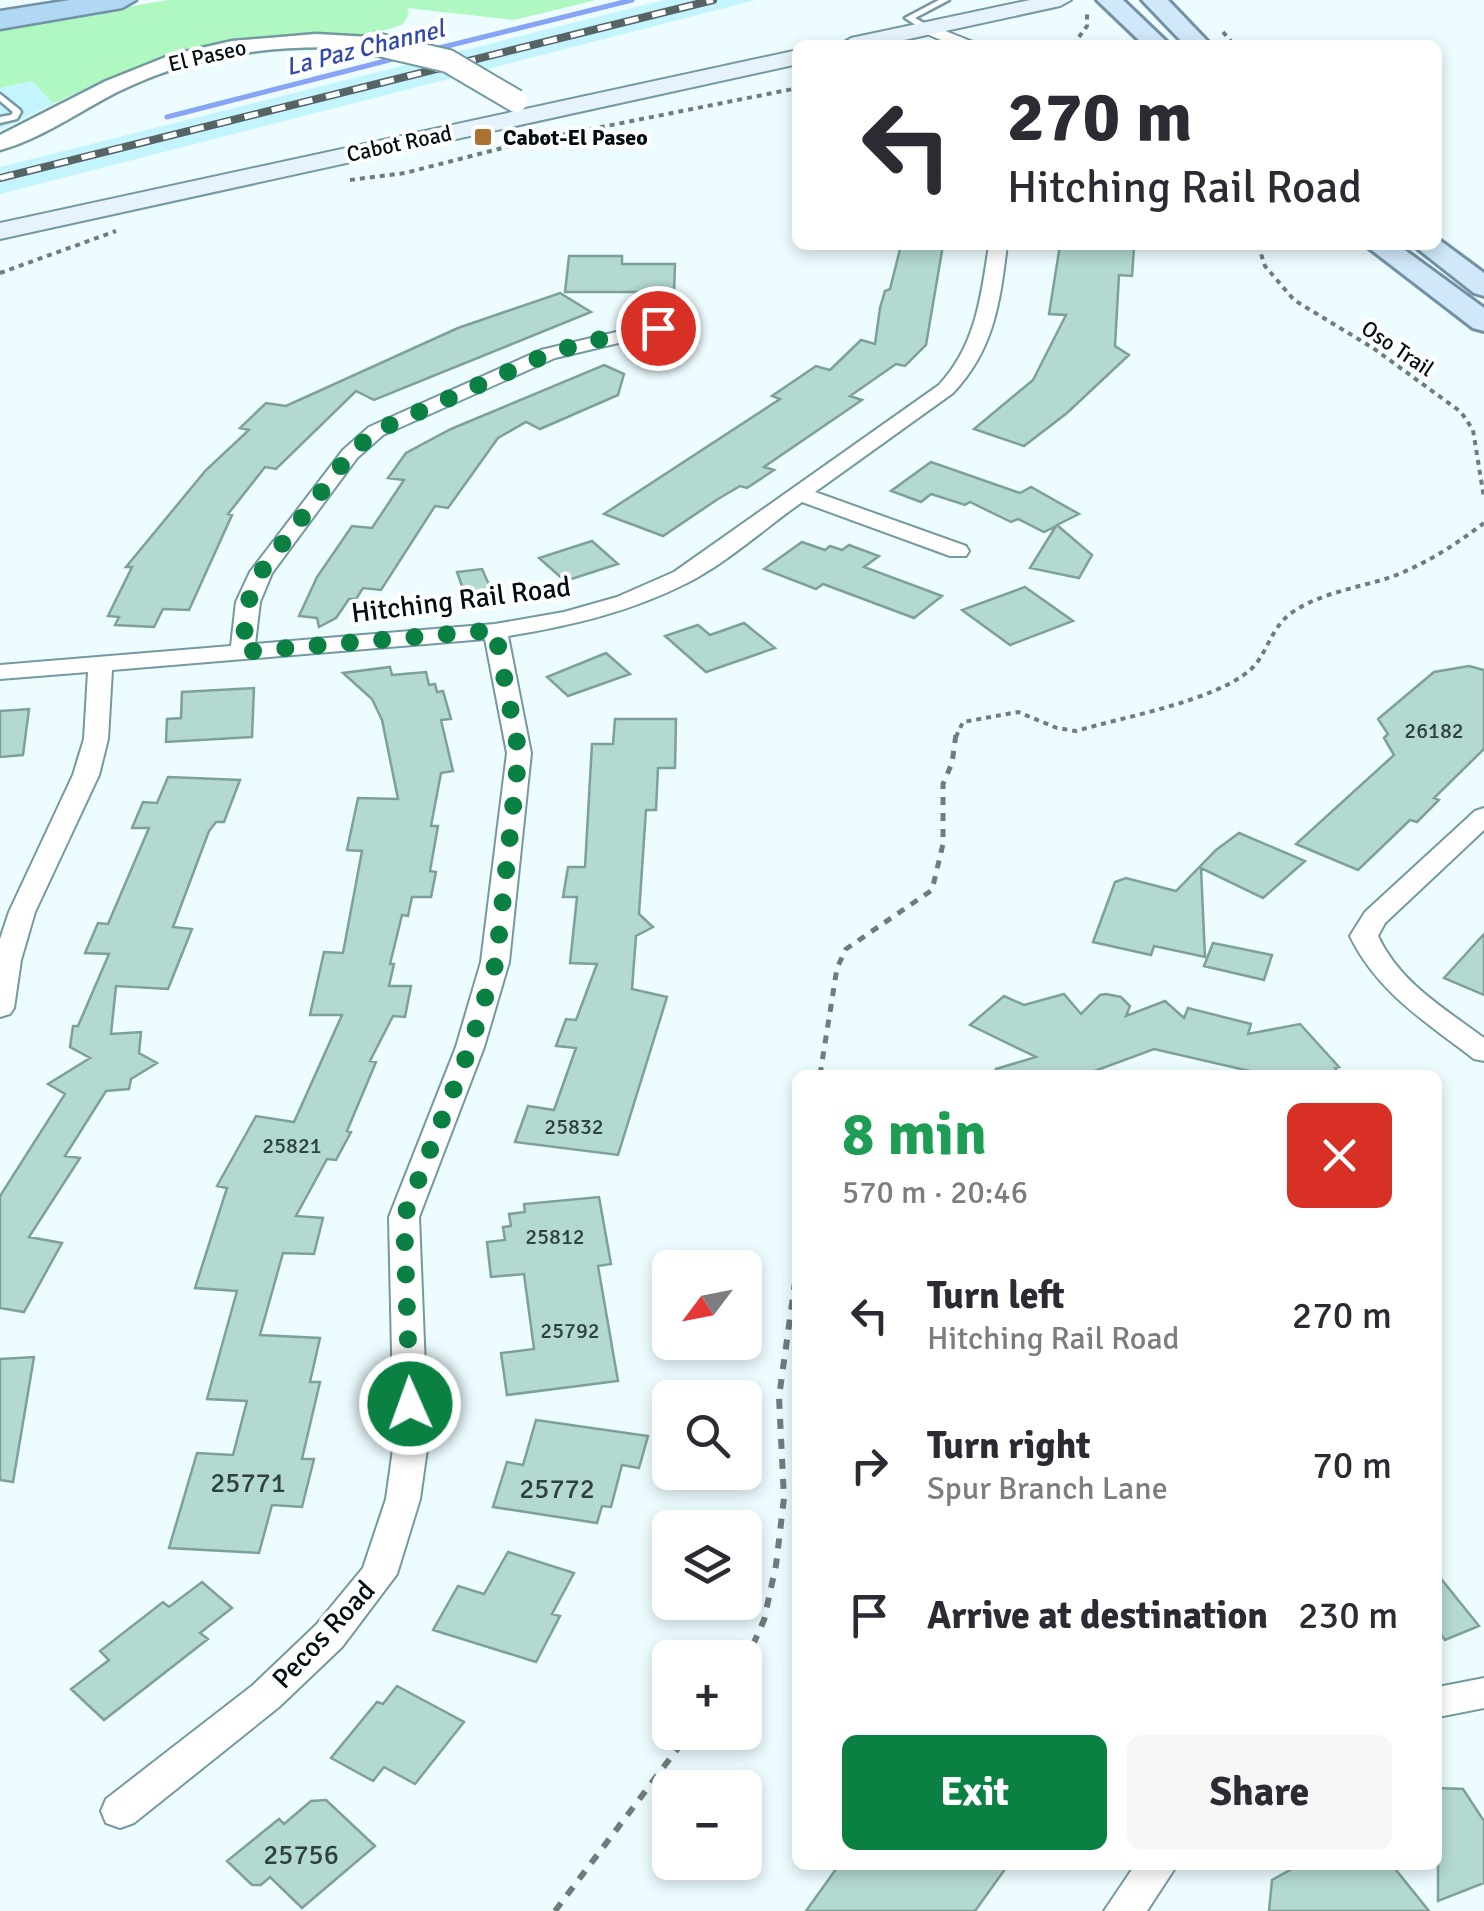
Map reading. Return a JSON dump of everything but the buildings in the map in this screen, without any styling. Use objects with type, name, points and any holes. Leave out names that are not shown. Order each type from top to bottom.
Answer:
[{"type":"highway","points":[[0,20],[122,0]]},
{"type":"main road","points":[[904,40],[936,37],[1060,0]]},
{"type":"main road","points":[[1109,0],[1153,40]]},
{"type":"main road","points":[[1154,0],[1195,40]]},
{"type":"main road","name":"Cabot Road","points":[[0,231],[525,108],[792,58]]},
{"type":"main road","points":[[1385,250],[1484,322]]},
{"type":"main road","points":[[1433,250],[1484,287]]},
{"type":"street","name":"El Paseo","points":[[0,143],[165,64],[242,46],[306,40],[371,43],[436,55],[480,74],[525,108]]},
{"type":"street","name":"Hitching Rail Road","points":[[0,672],[495,630],[582,615],[625,602],[682,577],[967,370],[986,326],[997,250]]},
{"type":"street","points":[[242,652],[248,602],[261,572],[350,454],[376,431],[548,354],[658,328]]},
{"type":"street","points":[[800,494],[958,551]]},
{"type":"street","name":"Pecos Road","points":[[120,1810],[266,1696],[329,1636],[379,1574],[403,1500],[411,1442],[404,1217],[470,1047],[496,962],[519,753],[495,630]]},
{"type":"street","points":[[0,1008],[7,960],[22,912],[86,774],[96,740],[100,664]]},
{"type":"street","points":[[1484,816],[1375,918],[1364,936],[1372,958],[1388,976],[1484,1052]]},
{"type":"street","points":[[1442,1701],[1484,1693]]},
{"type":"street","points":[[1124,1911],[1154,1870]]},
{"type":"lane","points":[[936,37],[910,18],[945,0]]},
{"type":"lane","points":[[0,97],[17,112],[14,117],[0,120]]},
{"type":"path","points":[[1077,40],[1087,26],[1087,14]]},
{"type":"path","points":[[344,180],[404,173],[543,138],[666,118],[792,89]]},
{"type":"path","points":[[0,273],[57,256],[121,228]]},
{"type":"path","name":"Oso Trail","points":[[1260,250],[1265,266],[1294,300],[1373,348],[1462,412],[1473,430],[1484,498]]},
{"type":"path","points":[[821,1070],[837,968],[846,949],[885,920],[919,902],[936,880],[944,844],[943,784],[952,763],[957,728],[963,722],[1018,712],[1057,728],[1076,731],[1208,693],[1254,668],[1267,639],[1290,614],[1435,557],[1484,523]]},
{"type":"path","points":[[755,1640],[764,1620],[776,1565],[784,1498],[779,1397],[792,1304]]},
{"type":"path","points":[[555,1911],[676,1750]]},
{"type":"shaded area","points":[[664,0],[756,0],[0,194],[0,167]]},
{"type":"shaded area","points":[[32,81],[53,104],[0,130],[0,88]]},
{"type":"green space","points":[[169,0],[596,0],[514,20],[407,8],[409,14],[403,24],[366,34],[269,37],[223,43],[149,63],[53,104],[32,81],[0,88],[0,28]]},
{"type":"waterway","name":"La Paz Channel","points":[[431,50],[632,0]]},
{"type":"waterway","name":"La Paz Channel","points":[[167,117],[401,57]]},
{"type":"railway","points":[[0,178],[713,0]]},
{"type":"place","name":"Cabot-El Paseo","points":[[483,137]]},
{"type":"route","points":[[410,1404],[404,1217],[470,1047],[496,962],[519,753],[495,630],[242,652],[248,602],[261,572],[350,454],[376,431],[548,354],[658,328]]}]
